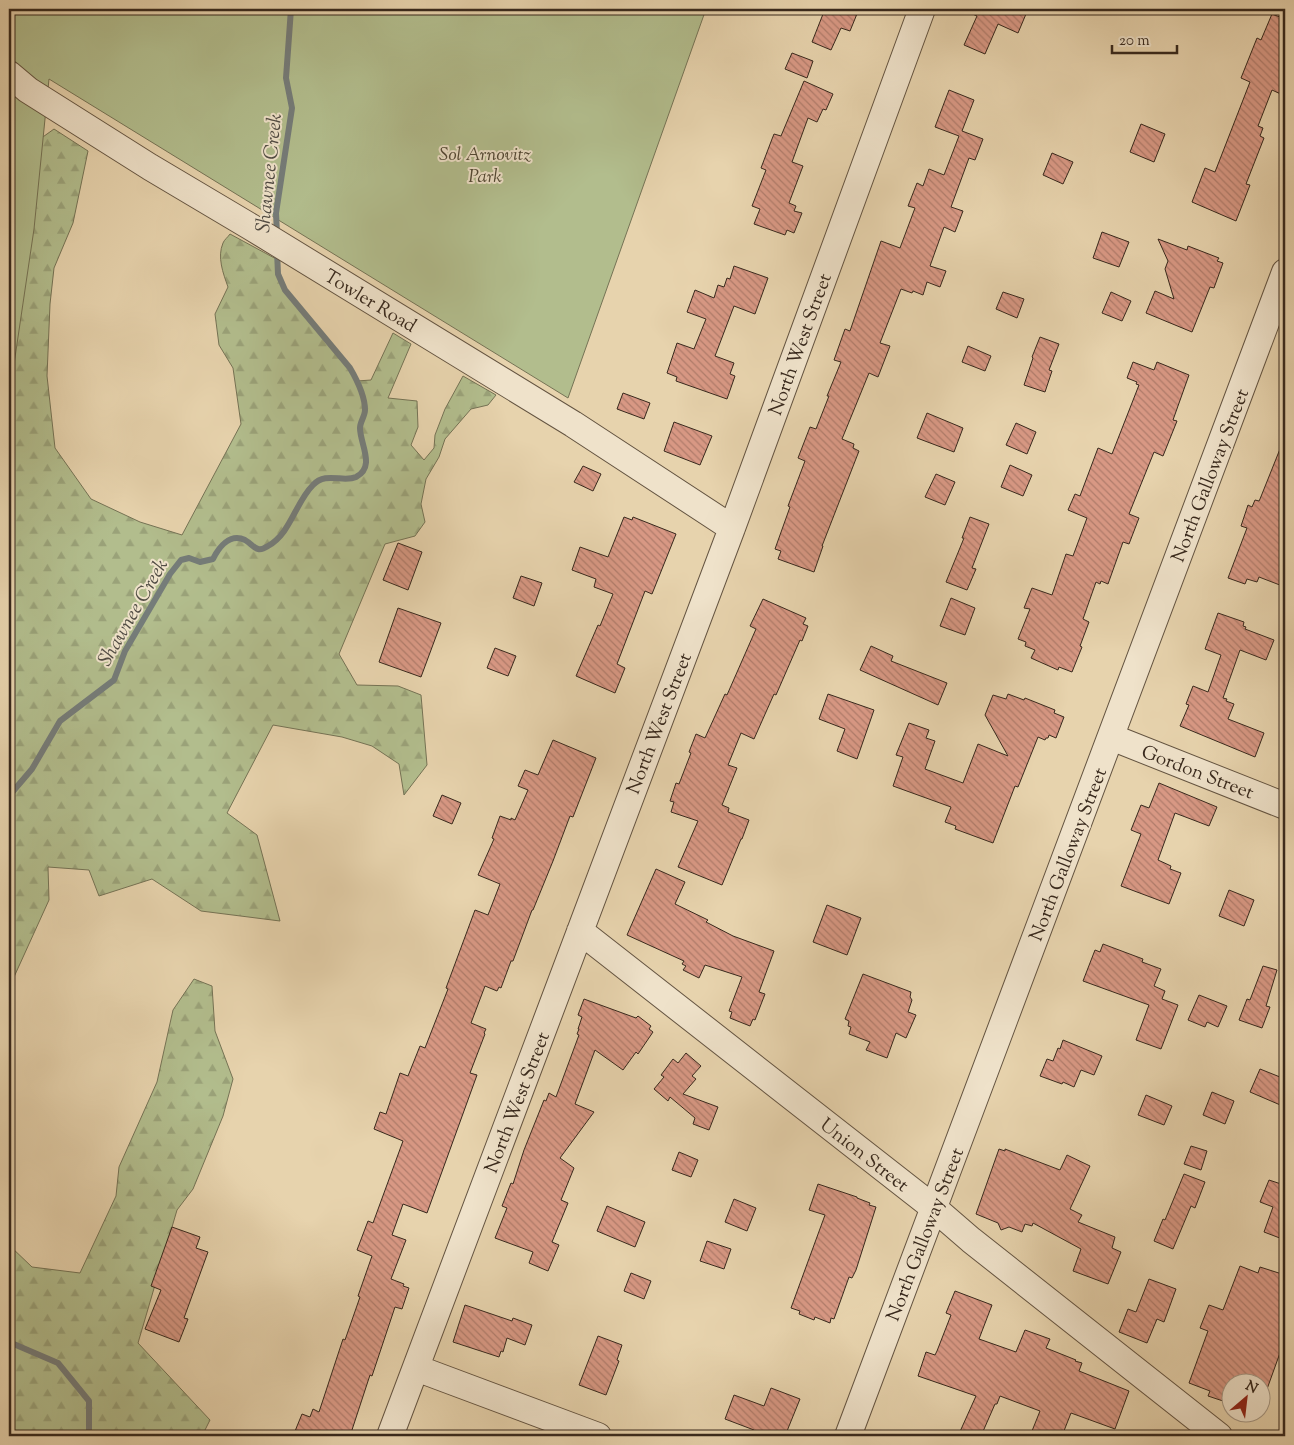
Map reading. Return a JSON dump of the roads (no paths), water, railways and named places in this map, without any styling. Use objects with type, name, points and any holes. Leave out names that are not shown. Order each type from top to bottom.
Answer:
[{"type":"street","name":"North West Street","points":[[390,1436],[732,528],[922,9]]},
{"type":"street","name":"Towler Road","points":[[9,74],[28,90],[142,162],[573,424],[732,528]]},
{"type":"street","name":"North Galloway Street","points":[[848,1436],[1285,272]]},
{"type":"street","name":"Gordon Street","points":[[1111,737],[1285,806]]},
{"type":"street","name":"Union Street","points":[[580,931],[934,1208],[971,1240],[1219,1436]]},
{"type":"street","points":[[416,1368],[598,1436]]},
{"type":"waterway","name":"Shawnee Creek","points":[[277,234],[276,213],[292,108],[286,78],[291,9]]},
{"type":"waterway","name":"Shawnee Creek","points":[[9,796],[32,769],[60,721],[114,680],[125,651],[170,574],[181,560],[189,558],[200,562],[213,559],[226,542],[235,538],[245,540],[255,548],[264,548],[282,534],[313,485],[323,479],[356,477],[362,473],[365,467],[366,455],[360,428],[365,410],[360,388],[350,368],[285,290],[278,274],[277,251]]},
{"type":"waterway","name":"Shawnee Creek","points":[[9,1342],[58,1363],[89,1401],[89,1436]]},
{"type":"park label","name":"Sol Arnovitz Park","points":[[485,164]]}]
